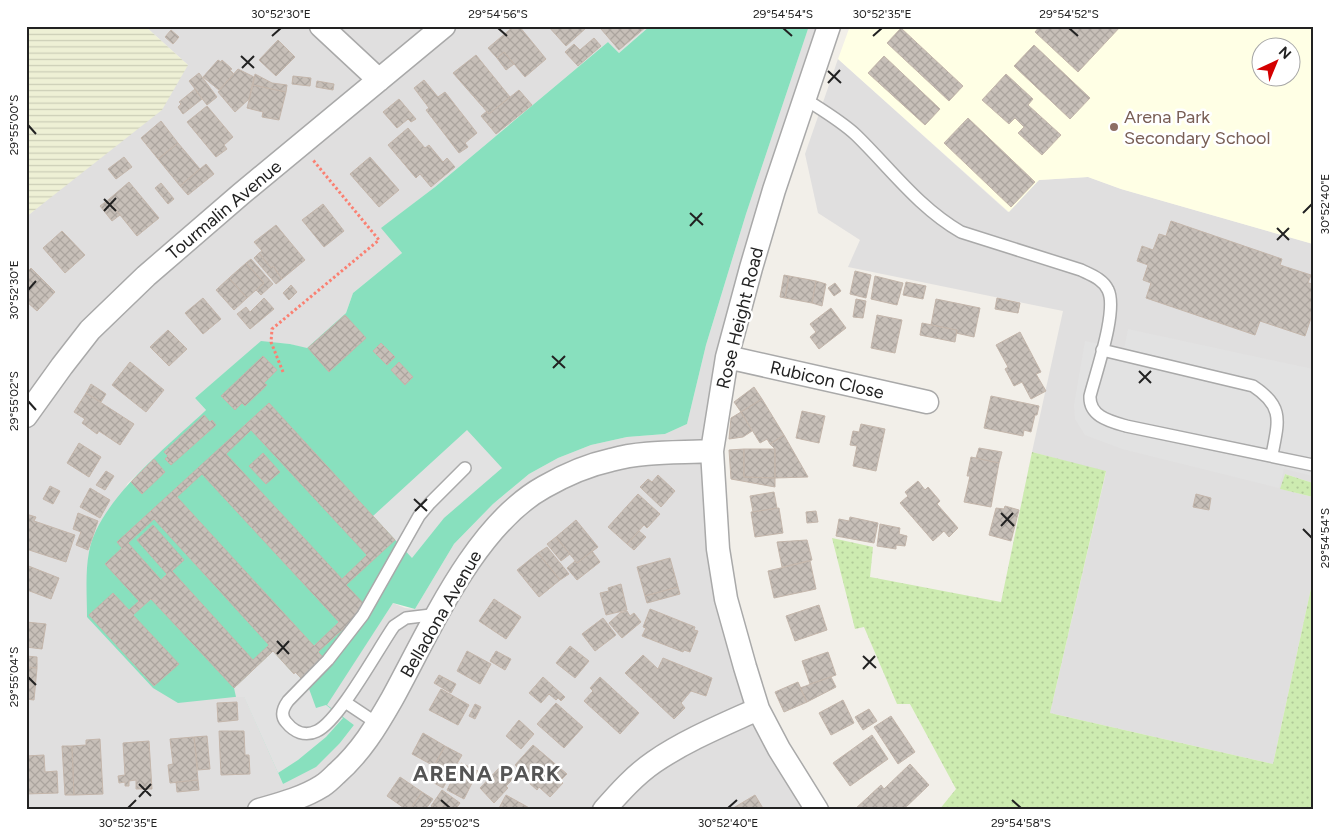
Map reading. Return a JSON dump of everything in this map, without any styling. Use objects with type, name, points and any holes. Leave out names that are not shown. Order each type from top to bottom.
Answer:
[{"type":"street","points":[[321,26],[379,80]]},
{"type":"street","name":"Tourmalin Avenue","points":[[26,416],[90,330],[146,276],[444,26]]},
{"type":"street","name":"Rose Height Road","points":[[817,810],[779,749],[758,709],[726,599],[718,549],[712,451],[727,357],[753,259],[829,26]]},
{"type":"street","name":"Rubicon Close","points":[[727,357],[927,402]]},
{"type":"street","name":"Belladona Avenue","points":[[259,810],[305,795],[323,785],[362,749],[378,724],[455,584],[475,553],[516,507],[543,487],[584,468],[612,459],[654,453],[712,451]]},
{"type":"street","points":[[604,810],[627,785],[654,762],[684,743],[758,709]]},
{"type":"lane","points":[[805,99],[830,115],[855,135],[930,212],[948,225],[961,232],[1081,270],[1096,277],[1103,283],[1111,299],[1111,315],[1090,396],[1091,408],[1101,417],[1110,422],[1126,426],[1313,464]]},
{"type":"lane","points":[[1102,350],[1253,386],[1272,401],[1276,411],[1277,425],[1272,455]]},
{"type":"lane","points":[[439,614],[406,618],[394,626],[345,702],[319,731],[312,733],[298,732],[286,722],[283,715],[288,701],[328,660],[363,615],[419,516],[430,502],[465,468]]},
{"type":"lane","points":[[345,702],[378,724]]},
{"type":"path","points":[[283,372],[271,342],[272,329],[379,240],[302,146]]},
{"type":"shaded area","points":[[26,26],[145,26],[188,65],[162,110],[26,217]]},
{"type":"shaded area","points":[[145,26],[650,26],[619,53],[608,42],[435,187],[382,228],[402,253],[353,293],[346,313],[307,349],[290,344],[261,342],[195,398],[206,410],[128,483],[89,552],[87,617],[244,696],[283,784],[340,743],[354,725],[326,705],[393,603],[405,608],[415,609],[454,544],[493,504],[529,474],[558,458],[591,445],[627,437],[665,434],[687,424],[706,345],[746,214],[809,26],[830,26],[727,358],[717,549],[758,711],[816,810],[26,810],[26,217],[75,177],[188,65]]},
{"type":"shaded area","name":"Arena Park Secondary School","points":[[850,26],[1313,26],[1313,244],[1121,189],[1088,177],[1039,180],[1009,212],[838,59]]},
{"type":"shaded area","points":[[838,59],[1008,212],[1039,180],[1088,177],[1121,189],[1313,244],[1313,483],[1285,474],[1281,489],[1313,497],[1313,579],[1273,764],[1050,713],[1106,472],[1032,452],[1063,311],[848,267],[860,240],[818,213],[805,154]]},
{"type":"shaded area","points":[[1128,329],[1313,369],[1313,476],[1284,469],[1279,488],[1122,449],[1085,435],[1075,419],[1074,405],[1085,341],[1124,349]]},
{"type":"shaded area","points":[[467,430],[502,468],[444,518],[412,558],[373,516]]},
{"type":"shaded area","points":[[273,651],[308,686],[316,708],[326,705],[343,718],[326,737],[298,760],[278,773],[244,697],[236,697],[234,688]]},
{"type":"green space","points":[[650,26],[809,26],[746,214],[706,345],[687,424],[665,434],[627,437],[591,445],[558,458],[529,474],[493,504],[454,544],[415,609],[393,603],[327,705],[354,725],[340,743],[316,767],[283,784],[244,696],[178,703],[153,688],[87,617],[88,560],[95,533],[106,513],[137,475],[206,410],[195,398],[261,341],[307,348],[346,313],[353,293],[402,253],[381,228],[435,187],[608,42],[619,53]]},
{"type":"green space","points":[[1032,452],[1106,471],[1050,713],[1273,764],[1313,579],[1313,810],[939,810],[956,789],[910,704],[897,704],[864,627],[855,629],[832,538],[873,547],[870,577],[1001,602]]},
{"type":"green space","points":[[1285,474],[1313,483],[1313,497],[1280,489]]},
{"type":"building","points":[[514,26],[519,26],[546,59],[525,77],[504,52],[497,58],[488,48]]},
{"type":"building","points":[[548,26],[585,26],[586,28],[566,46]]},
{"type":"building","points":[[605,26],[647,26],[619,50],[601,29]]},
{"type":"building","points":[[1040,26],[1121,26],[1078,72],[1035,32]]},
{"type":"building","points":[[901,28],[963,86],[949,101],[887,43]]},
{"type":"building","points":[[171,30],[179,37],[173,44],[165,37]]},
{"type":"building","points":[[594,38],[601,46],[578,66],[565,52],[574,44],[580,50]]},
{"type":"building","points":[[278,40],[295,57],[276,76],[259,60]]},
{"type":"building","points":[[1034,45],[1090,98],[1070,119],[1014,66]]},
{"type":"building","points":[[504,52],[514,64],[506,70],[497,58]]},
{"type":"building","points":[[476,55],[510,97],[489,114],[453,73]]},
{"type":"building","points":[[884,56],[940,109],[925,125],[868,73]]},
{"type":"building","points":[[218,60],[221,62],[222,60],[232,69],[230,70],[234,74],[219,90],[203,77]]},
{"type":"building","points":[[238,69],[254,77],[249,99],[235,112],[218,92]]},
{"type":"building","points":[[199,73],[217,97],[207,105],[189,81]]},
{"type":"building","points":[[255,74],[272,83],[287,85],[286,92],[253,85]]},
{"type":"building","points":[[1006,74],[1033,99],[1028,105],[1061,135],[1042,155],[1018,133],[1024,127],[1015,118],[1009,124],[982,100]]},
{"type":"building","points":[[293,76],[311,78],[310,86],[292,84]]},
{"type":"building","points":[[424,80],[438,97],[445,92],[477,133],[465,143],[468,147],[459,153],[426,110],[429,108],[414,88]]},
{"type":"building","points":[[317,81],[334,84],[333,90],[316,87]]},
{"type":"building","points":[[253,85],[286,92],[279,120],[262,117],[263,112],[247,108]]},
{"type":"building","points":[[195,89],[202,99],[183,114],[178,107],[181,104],[179,102]]},
{"type":"building","points":[[519,90],[532,105],[496,134],[481,116],[487,111],[489,114]]},
{"type":"building","points":[[399,99],[416,119],[411,122],[408,119],[397,128],[383,112]]},
{"type":"building","points":[[207,106],[233,137],[224,145],[227,149],[216,157],[187,122]]},
{"type":"building","points":[[968,118],[1035,182],[1011,207],[944,143]]},
{"type":"building","points":[[161,121],[178,143],[158,159],[141,138]]},
{"type":"building","points":[[408,128],[425,148],[429,145],[443,162],[447,158],[455,167],[431,187],[420,174],[416,178],[388,145]]},
{"type":"building","points":[[178,143],[200,169],[180,186],[158,159]]},
{"type":"building","points":[[124,157],[132,167],[116,179],[108,169]]},
{"type":"building","points":[[370,157],[399,190],[379,207],[350,174]]},
{"type":"building","points":[[206,164],[214,174],[188,195],[180,186]]},
{"type":"building","points":[[129,182],[159,218],[137,236],[108,200]]},
{"type":"building","points":[[161,183],[174,199],[168,204],[155,188]]},
{"type":"building","points":[[108,200],[120,215],[112,221],[100,206]]},
{"type":"building","points":[[323,204],[344,231],[324,247],[302,220]]},
{"type":"building","points":[[1171,221],[1282,259],[1280,265],[1311,275],[1308,283],[1313,284],[1313,312],[1305,336],[1260,321],[1255,335],[1146,298],[1151,283],[1143,280],[1148,265],[1137,261],[1142,246],[1153,250],[1159,234],[1166,236]]},
{"type":"building","points":[[276,225],[305,260],[282,279],[273,266],[271,268],[259,253],[262,251],[254,242]]},
{"type":"building","points":[[62,231],[85,255],[65,273],[43,248]]},
{"type":"building","points":[[259,253],[271,268],[273,266],[282,279],[276,284],[254,258]]},
{"type":"building","points":[[251,259],[273,284],[261,295],[256,290],[264,283],[246,263]]},
{"type":"building","points":[[246,263],[264,283],[247,298],[229,278]]},
{"type":"building","points":[[31,268],[55,292],[37,311],[26,301],[26,273]]},
{"type":"building","points":[[855,271],[871,275],[866,298],[850,294]]},
{"type":"building","points":[[784,275],[789,276],[785,298],[780,297]]},
{"type":"building","points":[[789,276],[816,281],[812,303],[785,298]]},
{"type":"building","points":[[875,276],[903,283],[897,305],[871,299]]},
{"type":"building","points":[[229,278],[247,298],[234,310],[216,290]]},
{"type":"building","points":[[816,281],[826,284],[822,306],[812,303]]},
{"type":"building","points":[[906,282],[926,286],[923,299],[903,295]]},
{"type":"building","points":[[835,283],[841,291],[834,296],[828,288]]},
{"type":"building","points":[[291,285],[297,292],[289,300],[283,293]]},
{"type":"building","points":[[203,298],[221,319],[203,334],[185,313]]},
{"type":"building","points":[[264,298],[274,309],[250,329],[237,314],[246,307],[250,312]]},
{"type":"building","points":[[997,298],[1020,303],[1018,313],[995,309]]},
{"type":"building","points":[[856,299],[866,301],[863,318],[853,317]]},
{"type":"building","points":[[936,299],[980,308],[974,337],[956,333],[957,330],[931,325]]},
{"type":"building","points":[[831,308],[846,328],[819,349],[810,337],[816,332],[810,324]]},
{"type":"building","points":[[345,315],[366,338],[329,372],[308,348]]},
{"type":"building","points":[[877,315],[902,320],[895,353],[871,348]]},
{"type":"building","points":[[922,323],[957,330],[955,342],[920,335]]},
{"type":"building","points":[[168,330],[187,349],[169,366],[150,347]]},
{"type":"building","points":[[1020,332],[1041,372],[1036,374],[1046,391],[1031,399],[1022,382],[1014,386],[1005,369],[1008,367],[996,345]]},
{"type":"building","points":[[381,343],[395,357],[387,365],[373,351]]},
{"type":"building","points":[[263,356],[277,370],[264,383],[267,385],[245,406],[242,403],[235,410],[221,396]]},
{"type":"building","points":[[130,362],[164,390],[146,412],[112,385]]},
{"type":"building","points":[[399,362],[413,377],[405,385],[391,370]]},
{"type":"building","points":[[91,384],[106,394],[101,402],[86,393]]},
{"type":"building","points":[[754,387],[762,399],[741,412],[734,402]]},
{"type":"building","points":[[86,393],[134,424],[120,445],[99,431],[97,434],[82,423],[85,419],[74,412]]},
{"type":"building","points":[[991,396],[1039,406],[1031,432],[1024,430],[1023,436],[984,428]]},
{"type":"building","points":[[762,399],[784,435],[770,444],[767,439],[760,443],[741,412]]},
{"type":"building","points":[[269,403],[395,540],[346,585],[367,607],[318,652],[323,657],[301,678],[295,672],[294,674],[273,651],[234,688],[151,599],[133,615],[179,664],[154,686],[89,615],[113,593],[129,610],[139,601],[105,564],[122,548],[117,542]],"holes":[[[251,430],[367,555],[342,579],[226,454]],[[202,474],[339,622],[314,646],[177,497]],[[154,519],[269,645],[253,660],[172,571],[184,560],[153,525],[137,540],[167,574],[161,580],[128,543]]]},
{"type":"building","points":[[802,411],[825,416],[819,443],[796,438]]},
{"type":"building","points":[[741,412],[752,431],[743,437],[729,439],[731,418]]},
{"type":"building","points":[[204,415],[210,422],[212,420],[216,425],[171,465],[165,459],[168,456],[164,452]]},
{"type":"building","points":[[861,424],[885,429],[876,471],[853,466],[857,446],[850,445],[853,431],[859,432]]},
{"type":"building","points":[[784,435],[808,477],[775,478],[775,449],[770,444]]},
{"type":"building","points":[[79,443],[101,457],[89,477],[67,463]]},
{"type":"building","points":[[979,448],[1002,452],[999,463],[976,458]]},
{"type":"building","points":[[744,449],[744,477],[775,478],[775,487],[731,479],[729,450]]},
{"type":"building","points":[[744,449],[775,449],[775,478],[744,477]]},
{"type":"building","points":[[263,453],[280,472],[266,484],[249,466]]},
{"type":"building","points":[[971,457],[999,463],[991,507],[964,502],[970,476],[967,476]]},
{"type":"building","points":[[154,459],[165,472],[142,494],[131,482]]},
{"type":"building","points":[[106,471],[114,476],[105,490],[96,485]]},
{"type":"building","points":[[658,475],[675,491],[661,507],[640,487],[648,479],[652,482]]},
{"type":"building","points":[[918,481],[925,490],[928,487],[940,501],[937,504],[958,528],[949,537],[944,531],[933,541],[900,503],[908,496],[905,492]]},
{"type":"building","points":[[50,486],[60,491],[53,504],[43,499]]},
{"type":"building","points":[[90,488],[110,500],[100,518],[80,507]]},
{"type":"building","points":[[774,492],[777,508],[753,512],[750,496]]},
{"type":"building","points":[[638,494],[660,514],[647,528],[644,525],[627,544],[608,527]]},
{"type":"building","points":[[1196,494],[1211,498],[1209,510],[1193,507]]},
{"type":"building","points":[[1005,506],[1019,510],[1011,541],[989,535],[996,508],[1004,509]]},
{"type":"building","points":[[779,508],[783,533],[755,537],[751,512]]},
{"type":"building","points":[[816,511],[818,522],[807,523],[806,512]]},
{"type":"building","points":[[78,513],[98,521],[88,550],[76,545],[81,532],[73,529]]},
{"type":"building","points":[[26,514],[36,517],[34,521],[75,535],[66,562],[26,549]]},
{"type":"building","points":[[850,517],[878,523],[874,543],[836,536],[839,519],[849,521]]},
{"type":"building","points":[[576,520],[598,547],[577,563],[556,537]]},
{"type":"building","points":[[880,524],[900,528],[899,534],[907,536],[905,546],[896,545],[896,549],[877,546]]},
{"type":"building","points":[[639,531],[646,537],[634,550],[627,544]]},
{"type":"building","points":[[556,537],[570,554],[561,561],[547,544]]},
{"type":"building","points":[[807,540],[812,560],[782,567],[777,542]]},
{"type":"building","points":[[547,547],[569,574],[560,580],[538,553]]},
{"type":"building","points":[[592,551],[600,562],[577,580],[567,568]]},
{"type":"building","points":[[538,553],[560,580],[539,597],[517,570]]},
{"type":"building","points":[[670,558],[678,587],[645,596],[637,567]]},
{"type":"building","points":[[810,561],[816,589],[774,598],[768,571]]},
{"type":"building","points":[[26,565],[59,578],[51,599],[27,590],[26,592]]},
{"type":"building","points":[[621,584],[627,610],[606,615],[600,593],[609,591],[608,588]]},
{"type":"building","points":[[678,587],[680,594],[647,603],[645,596]]},
{"type":"building","points":[[494,599],[521,617],[506,639],[479,621]]},
{"type":"building","points":[[819,605],[827,630],[795,641],[786,616]]},
{"type":"building","points":[[650,609],[695,627],[694,630],[698,631],[690,652],[684,650],[683,652],[642,636],[646,628],[643,627]]},
{"type":"building","points":[[627,611],[630,616],[634,613],[641,622],[622,638],[609,623],[620,613]]},
{"type":"building","points":[[603,618],[616,635],[595,651],[582,634]]},
{"type":"building","points":[[26,622],[46,624],[42,649],[26,647]]},
{"type":"building","points":[[570,646],[589,661],[575,678],[556,663]]},
{"type":"building","points":[[467,651],[491,664],[480,684],[457,671]]},
{"type":"building","points":[[496,651],[511,659],[505,670],[490,661]]},
{"type":"building","points":[[828,652],[836,675],[810,684],[802,661]]},
{"type":"building","points":[[643,655],[658,669],[663,658],[712,678],[706,696],[691,691],[681,703],[685,708],[674,719],[625,673]]},
{"type":"building","points":[[26,656],[37,657],[37,668],[26,667]]},
{"type":"building","points":[[26,667],[37,668],[34,700],[26,699]]},
{"type":"building","points":[[439,675],[456,684],[451,693],[434,683]]},
{"type":"building","points":[[543,677],[565,697],[561,701],[558,698],[556,700],[549,694],[541,703],[529,693]]},
{"type":"building","points":[[600,677],[639,713],[620,734],[584,701],[593,691],[590,688]]},
{"type":"building","points":[[831,677],[836,687],[807,702],[800,688]]},
{"type":"building","points":[[798,682],[807,702],[784,712],[775,692]]},
{"type":"building","points":[[441,689],[469,705],[458,725],[429,710]]},
{"type":"building","points":[[843,700],[854,723],[831,735],[819,713]]},
{"type":"building","points":[[237,702],[238,720],[218,722],[217,703]]},
{"type":"building","points":[[556,703],[583,727],[564,748],[537,724]]},
{"type":"building","points":[[475,704],[481,707],[475,719],[469,716]]},
{"type":"building","points":[[869,709],[877,721],[863,730],[855,717]]},
{"type":"building","points":[[891,716],[915,752],[898,764],[874,727]]},
{"type":"building","points":[[519,720],[534,734],[521,749],[506,736]]},
{"type":"building","points":[[219,731],[244,731],[245,755],[249,755],[250,774],[221,775]]},
{"type":"building","points":[[423,733],[445,746],[434,766],[412,754]]},
{"type":"building","points":[[872,735],[888,759],[850,786],[833,763]]},
{"type":"building","points":[[207,736],[210,769],[198,770],[194,737]]},
{"type":"building","points":[[194,737],[198,780],[170,783],[168,765],[173,764],[170,739]]},
{"type":"building","points":[[100,739],[103,794],[74,795],[72,746],[86,745],[86,740]]},
{"type":"building","points":[[149,741],[152,789],[136,789],[136,780],[129,781],[129,786],[125,786],[125,782],[119,783],[118,776],[125,775],[123,743]]},
{"type":"building","points":[[533,745],[567,774],[560,781],[563,783],[550,797],[539,787],[537,790],[528,782],[531,779],[515,765]]},
{"type":"building","points":[[62,746],[72,746],[74,795],[65,795]]},
{"type":"building","points":[[445,746],[462,755],[443,788],[427,779]]},
{"type":"building","points":[[44,755],[45,772],[57,771],[58,793],[26,794],[26,756]]},
{"type":"building","points":[[461,763],[478,771],[464,799],[447,790]]},
{"type":"building","points":[[910,764],[929,785],[903,810],[854,810],[881,785],[884,789]]},
{"type":"building","points":[[501,766],[513,779],[506,786],[508,788],[494,803],[480,788]]},
{"type":"building","points":[[400,777],[422,792],[410,810],[407,810],[387,796]]},
{"type":"building","points":[[198,780],[199,790],[177,792],[176,782]]},
{"type":"building","points":[[442,790],[460,803],[455,810],[436,810],[431,806]]},
{"type":"building","points":[[422,792],[433,799],[425,810],[413,810],[411,808]]},
{"type":"building","points":[[506,795],[533,810],[498,810]]},
{"type":"building","points":[[755,795],[764,810],[730,810]]},
{"type":"place","name":"Arena Park Secondary School","points":[[1114,127]]},
{"type":"district","name":"ARENA PARK","points":[[487,773]]}]
